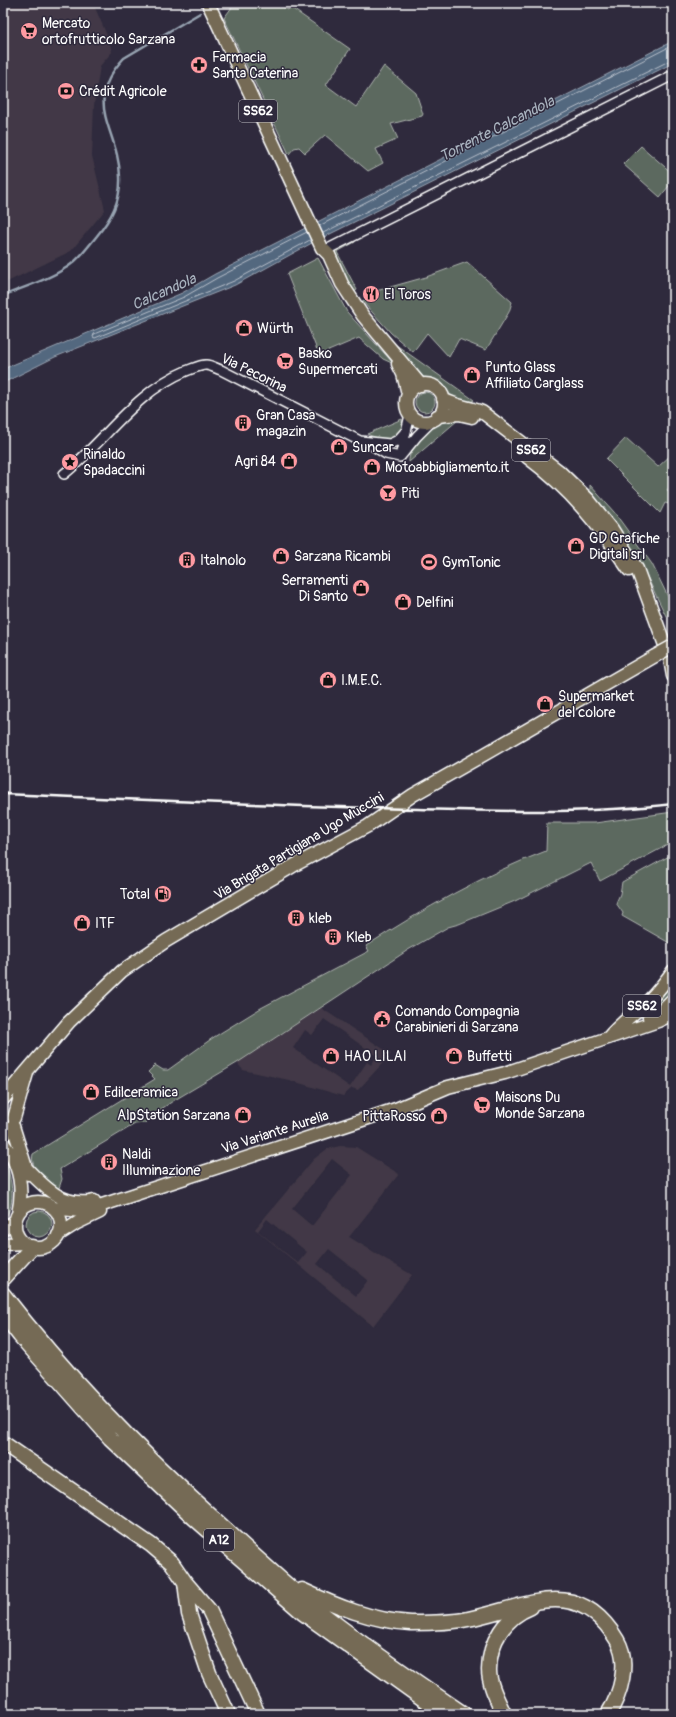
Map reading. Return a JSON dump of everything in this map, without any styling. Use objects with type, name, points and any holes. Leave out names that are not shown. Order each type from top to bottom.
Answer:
[{"type":"highway","points":[[4,1278],[28,1245]]},
{"type":"highway","name":"A12","points":[[3,1294],[26,1333],[110,1438],[194,1518],[303,1614],[444,1714]]},
{"type":"highway","name":"A12","points":[[3,1314],[26,1333],[118,1428],[202,1508],[280,1579],[378,1655],[464,1714]]},
{"type":"highway","points":[[3,1435],[16,1451]]},
{"type":"highway","points":[[3,1443],[151,1545],[172,1563],[185,1582],[209,1610],[258,1714]]},
{"type":"highway","points":[[280,1579],[328,1602],[370,1617],[409,1622],[439,1623],[469,1619],[529,1602],[552,1600],[568,1601],[592,1610],[608,1624],[620,1646],[624,1671],[614,1703],[608,1714]]},
{"type":"highway","points":[[185,1582],[189,1614],[209,1673],[228,1714]]},
{"type":"highway","points":[[504,1714],[494,1694],[489,1671],[492,1650],[497,1636],[508,1621],[523,1610],[552,1600]]},
{"type":"highway","points":[[402,1685],[430,1714]]},
{"type":"main road","name":"SS62","points":[[208,3],[304,206],[323,249],[324,258],[349,303],[397,363],[403,374],[408,394]]},
{"type":"main road","name":"SS62","points":[[323,249],[329,255],[342,284],[359,310],[421,384]]},
{"type":"main road","points":[[435,418],[442,410],[443,399],[438,389],[433,386],[421,384],[411,390],[408,394],[406,405],[410,415],[419,421],[459,414],[473,417],[535,463],[576,499],[606,534],[652,605]]},
{"type":"main road","name":"SS62","points":[[443,399],[457,406],[469,407],[482,412],[558,471],[588,500],[621,542],[638,569],[670,658],[673,676]]},
{"type":"main road","name":"Via Brigata Partigiana Ugo Muccini","points":[[3,1099],[57,1036],[110,981],[166,941],[293,866],[368,826],[412,795],[457,768],[485,754],[673,646]]},
{"type":"main road","name":"SS62","points":[[608,1038],[618,1025],[647,1002],[664,985],[673,971]]},
{"type":"main road","points":[[608,1038],[662,1010],[673,999]]},
{"type":"main road","points":[[608,1038],[658,1021],[673,1014]]},
{"type":"main road","name":"Via Variante Aurelia","points":[[51,1206],[80,1211],[121,1199],[416,1101],[432,1100],[472,1088],[496,1076],[608,1038]]},
{"type":"main road","name":"Via Brigata Partigiana Ugo Muccini","points":[[13,1122],[27,1072]]},
{"type":"main road","points":[[3,1106],[10,1110],[30,1180],[51,1206],[60,1221],[58,1235],[50,1244],[38,1248],[28,1245],[3,1244]]},
{"type":"main road","points":[[3,1134],[13,1122]]},
{"type":"main road","points":[[3,1142],[11,1153],[19,1175],[20,1202],[17,1217],[17,1234],[28,1245]]},
{"type":"main road","points":[[26,1168],[57,1197],[71,1202],[84,1203],[111,1197],[121,1199]]},
{"type":"main road","name":"Via Variante Aurelia","points":[[58,1235],[77,1223],[118,1204],[121,1199]]},
{"type":"main road","points":[[3,1229],[29,1204],[42,1202],[51,1206]]},
{"type":"street","points":[[323,249],[355,235],[673,74]]},
{"type":"street","name":"Via Pecorina","points":[[64,474],[74,466],[115,422],[155,388],[176,376],[206,365],[221,370],[360,441],[390,444],[398,440],[406,431]]},
{"type":"street","points":[[400,457],[410,415]]},
{"type":"street","points":[[400,457],[417,436],[435,418]]},
{"type":"street","name":"Via Pecorina","points":[[367,442],[372,447],[400,457]]},
{"type":"shaded area","points":[[3,3],[93,3],[109,40],[112,52],[100,66],[94,105],[92,156],[105,210],[71,251],[3,284]]},
{"type":"shaded area","points":[[321,1008],[391,1054],[358,1090],[352,1088],[343,1096],[289,1080],[243,1070],[237,1063]],"holes":[[[324,1019],[377,1056],[371,1065],[367,1062],[350,1087],[293,1048],[305,1030],[312,1035]]]},
{"type":"shaded area","points":[[340,1146],[356,1147],[399,1174],[349,1237],[412,1275],[373,1326],[255,1229],[314,1159],[327,1149]],"holes":[[[332,1159],[352,1175],[312,1226],[292,1209]],[[267,1219],[307,1252],[298,1263],[258,1231]],[[329,1249],[368,1280],[356,1296],[317,1264]]]},
{"type":"green space","points":[[235,3],[269,3],[272,5],[277,3],[288,10],[290,7],[350,49],[326,85],[356,107],[384,66],[416,93],[423,114],[422,116],[391,124],[398,139],[376,149],[383,163],[368,171],[325,135],[305,153],[299,147],[294,148],[289,154],[224,18]]},
{"type":"green space","points":[[641,146],[673,174],[673,181],[660,197],[623,164]]},
{"type":"green space","points":[[354,239],[355,242],[337,252],[357,290],[354,292],[331,250]]},
{"type":"green space","points":[[318,258],[347,312],[394,364],[383,359],[359,338],[319,355],[287,274]]},
{"type":"green space","points":[[467,262],[512,302],[509,312],[486,350],[459,339],[449,357],[427,333],[413,352],[391,333],[362,301],[376,297],[376,291],[426,277]]},
{"type":"green space","points":[[392,342],[474,400],[469,403],[447,395],[437,383],[420,376]]},
{"type":"green space","points":[[421,392],[429,392],[435,398],[435,406],[429,412],[421,412],[415,406],[415,398]]},
{"type":"green space","points":[[456,418],[458,420],[409,462],[409,457],[414,446],[430,426],[445,419]]},
{"type":"green space","points":[[402,419],[402,427],[396,436],[385,439],[367,434]]},
{"type":"green space","points":[[626,438],[658,467],[673,453],[673,482],[667,490],[673,495],[673,505],[665,503],[660,513],[606,459]]},
{"type":"green space","points":[[590,485],[614,512],[652,564],[673,607],[673,612],[666,616],[639,560],[590,491]]},
{"type":"green space","points":[[673,812],[673,842],[600,881],[591,863],[515,901],[448,927],[408,950],[237,1063],[173,1101],[151,1116],[145,1123],[135,1124],[60,1169],[62,1179],[58,1191],[40,1175],[34,1165],[33,1154],[155,1079],[148,1072],[155,1065],[163,1070],[168,1070],[214,1037],[261,1008],[369,951],[366,946],[431,906],[499,871],[546,851],[547,823],[595,823]]},
{"type":"green space","points":[[673,854],[673,945],[622,916],[623,913],[616,903],[620,894],[622,882]]},
{"type":"green space","points":[[673,978],[673,994],[648,1015],[637,1019],[665,990]]},
{"type":"green space","points":[[3,1154],[12,1188],[12,1197],[11,1206],[3,1220]]},
{"type":"green space","points":[[39,1211],[48,1215],[52,1224],[48,1233],[39,1237],[30,1233],[26,1224],[30,1215]]},
{"type":"water","name":"Calcandola","points":[[673,41],[673,63],[310,244],[235,285],[55,357],[3,383],[3,369],[182,293],[215,274]]},
{"type":"waterway","points":[[3,296],[50,277],[69,266],[82,254],[106,223],[117,202],[120,186],[118,160],[106,117],[104,103],[105,89],[111,74],[124,58],[200,13]]},
{"type":"railway","points":[[3,794],[262,805],[545,811],[577,811],[673,804]]},
{"type":"place","name":"Mercato ortofrutticolo Sarzana","points":[[29,31]]},
{"type":"place","name":"Farmacia Santa Caterina","points":[[199,65]]},
{"type":"place","name":"Crédit Agricole","points":[[66,91]]},
{"type":"place","name":"El Toros","points":[[371,294]]},
{"type":"place","name":"Würth","points":[[244,328]]},
{"type":"place","name":"Basko Supermercati","points":[[285,361]]},
{"type":"place","name":"Punto Glass Affiliato Carglass","points":[[472,375]]},
{"type":"place","name":"Gran Casa magazin","points":[[243,423]]},
{"type":"place","name":"Suncar","points":[[339,447]]},
{"type":"place","name":"Agri 84","points":[[289,461]]},
{"type":"place","name":"Rinaldo Spadaccini","points":[[70,462]]},
{"type":"place","name":"Motoabbigliamento.it","points":[[372,467]]},
{"type":"place","name":"Piti","points":[[388,493]]},
{"type":"place","name":"GD Grafiche Digitali srl","points":[[576,546]]},
{"type":"place","name":"Sarzana Ricambi","points":[[281,556]]},
{"type":"place","name":"Italnolo","points":[[187,560]]},
{"type":"place","name":"GymTonic","points":[[429,562]]},
{"type":"place","name":"Serramenti Di Santo","points":[[361,588]]},
{"type":"place","name":"Delfini","points":[[403,602]]},
{"type":"place","name":"I.M.E.C.","points":[[328,680]]},
{"type":"place","name":"Supermarket del colore","points":[[545,704]]},
{"type":"place","name":"Total","points":[[163,894]]},
{"type":"place","name":"kleb","points":[[296,918]]},
{"type":"place","name":"ITF","points":[[82,923]]},
{"type":"place","name":"Kleb","points":[[333,937]]},
{"type":"place","name":"Comando Compagnia Carabinieri di Sarzana","points":[[382,1019]]},
{"type":"place","name":"HAO LILAI","points":[[331,1056]]},
{"type":"place","name":"Buffetti","points":[[454,1056]]},
{"type":"place","name":"Edilceramica","points":[[91,1092]]},
{"type":"place","name":"Maisons Du Monde Sarzana","points":[[482,1105]]},
{"type":"place","name":"AlpStation Sarzana","points":[[243,1115]]},
{"type":"place","name":"PittaRosso","points":[[439,1116]]},
{"type":"place","name":"Naldi Illuminazione","points":[[109,1162]]},
{"type":"water label","name":"Torrente Calcandola","points":[[497,129]]}]
